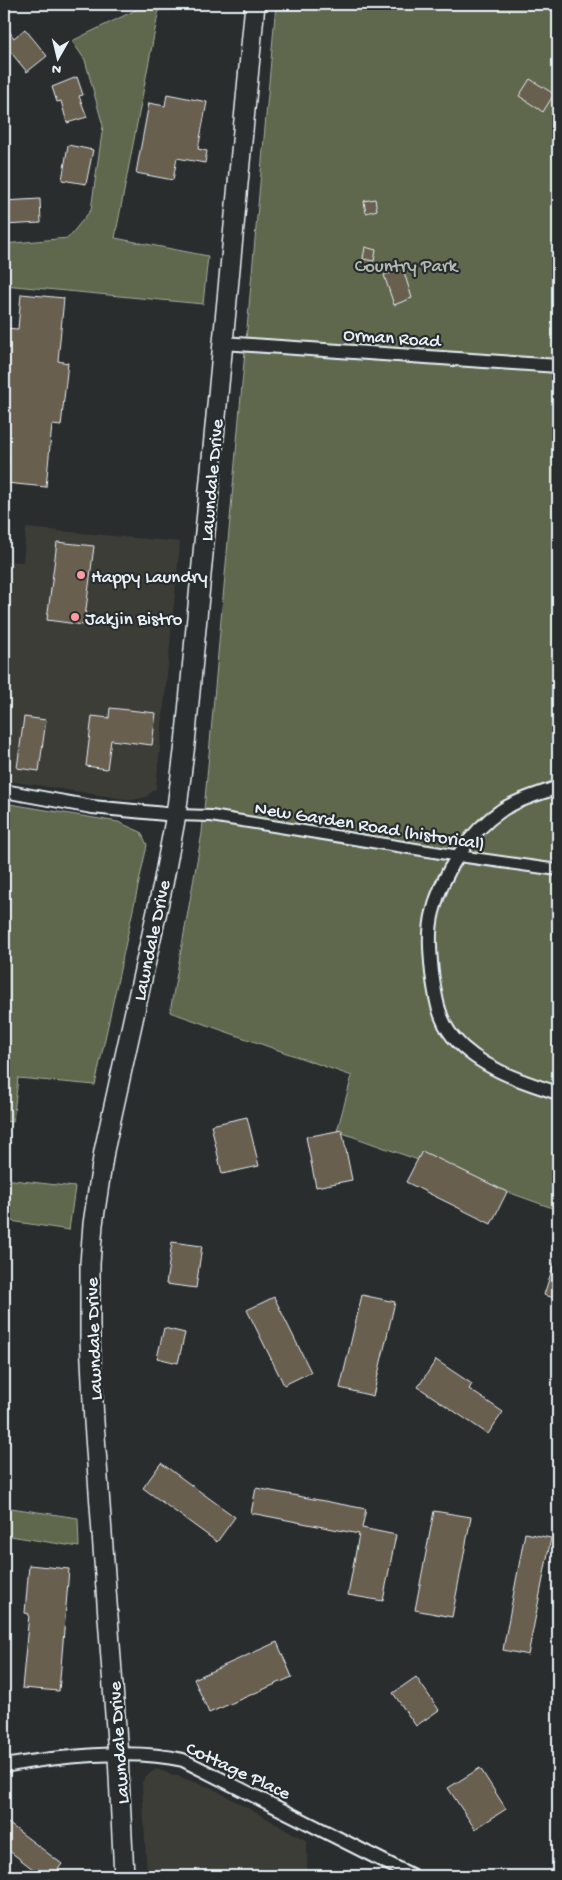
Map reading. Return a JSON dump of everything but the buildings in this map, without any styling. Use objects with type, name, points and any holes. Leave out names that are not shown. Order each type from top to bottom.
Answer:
[{"type":"main road","name":"Lawndale Drive","points":[[124,1876],[118,1756],[94,1422],[90,1339],[90,1264],[97,1186],[161,893],[176,815],[186,735],[255,4]]},
{"type":"street","name":"Orman Road","points":[[223,343],[558,366]]},
{"type":"street","points":[[558,787],[502,810],[479,831],[459,856],[440,891],[433,913],[430,938],[435,992],[442,1018],[458,1042],[470,1054],[493,1069],[526,1083],[558,1093]]},
{"type":"street","points":[[4,791],[92,806],[176,815]]},
{"type":"street","name":"New Garden Road (historical)","points":[[176,815],[211,816],[558,870]]},
{"type":"street","name":"Cottage Place","points":[[4,1766],[28,1762],[156,1755],[189,1763],[414,1876]]},
{"type":"shaded area","points":[[26,528],[180,542],[156,788],[146,797],[132,800],[4,780],[4,561],[23,562]]},
{"type":"shaded area","points":[[156,1769],[212,1788],[307,1841],[307,1876],[147,1876],[142,1783],[145,1777]]},
{"type":"green space","points":[[148,4],[160,4],[115,238],[208,256],[203,304],[4,285],[4,244],[68,238],[91,210],[103,126],[85,60],[72,41]]},
{"type":"green space","name":"Country Park","points":[[276,4],[558,4],[558,1210],[337,1131],[352,1076],[170,1012],[202,833]]},
{"type":"green space","points":[[4,803],[118,822],[141,832],[147,845],[95,1085],[18,1078],[13,1122],[4,1121]]},
{"type":"green space","points":[[4,1179],[75,1187],[69,1230],[4,1220]]},
{"type":"green space","points":[[4,1507],[78,1518],[79,1547],[4,1535]]},
{"type":"place","name":"Happy Laundry","points":[[81,575]]},
{"type":"place","name":"Jakjin Bistro","points":[[75,617]]}]
